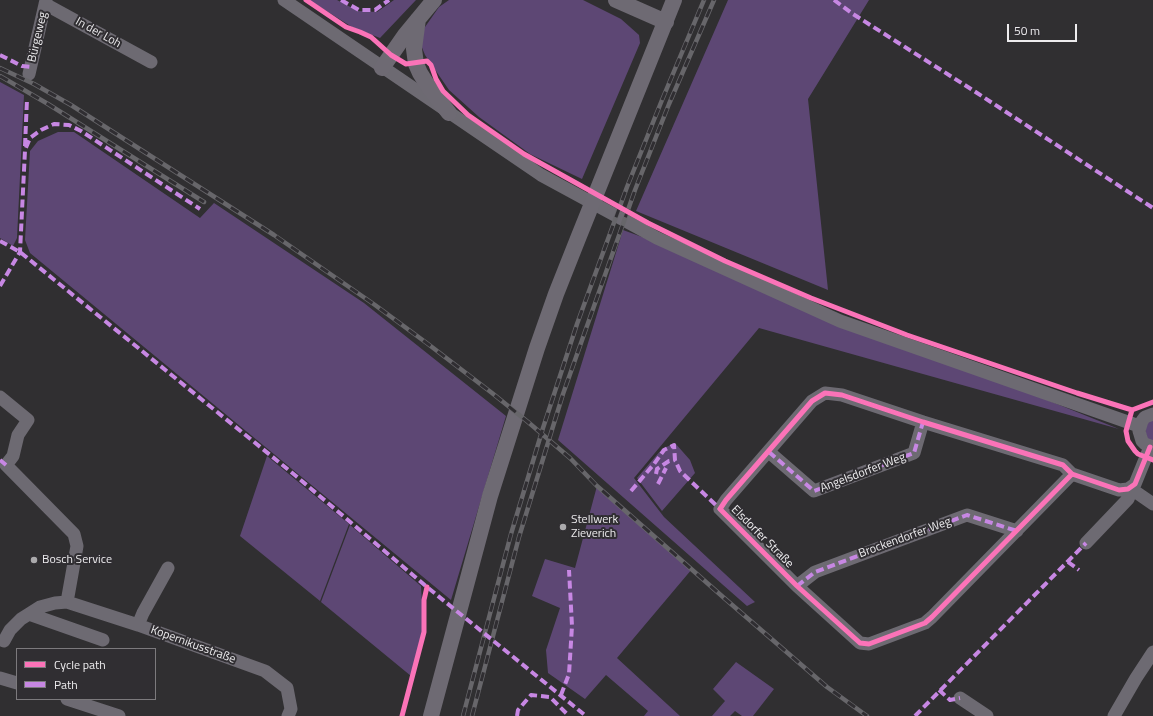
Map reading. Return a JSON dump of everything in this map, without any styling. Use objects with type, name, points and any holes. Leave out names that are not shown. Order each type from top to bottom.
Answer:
[{"type":"main road","points":[[382,68],[434,0]]},
{"type":"main road","points":[[616,0],[666,22]]},
{"type":"main road","points":[[431,716],[492,489],[537,348],[556,294],[674,0]]},
{"type":"main road","points":[[418,19],[414,49],[416,64],[420,74],[449,113]]},
{"type":"street","points":[[284,0],[541,175],[657,238],[833,318],[1139,426]]},
{"type":"street","name":"In der Loh","points":[[46,2],[151,62]]},
{"type":"street","name":"Bürgeweg","points":[[29,74],[46,2]]},
{"type":"street","name":"Elsdorfer Straße","points":[[1072,474],[925,623],[868,644],[860,643],[798,586],[720,509],[726,500],[812,401],[825,393],[842,395],[923,422],[1063,465],[1072,474],[1119,490],[1130,488]]},
{"type":"street","points":[[0,397],[28,420],[18,435],[13,456],[6,465],[74,534],[77,546],[67,602]]},
{"type":"street","points":[[1130,488],[1135,484],[1151,447],[1145,444],[1140,436],[1139,426],[1145,417],[1153,414]]},
{"type":"street","name":"Angelsdorfer Weg","points":[[769,452],[814,492],[914,454],[923,422]]},
{"type":"street","points":[[1130,488],[1153,504]]},
{"type":"street","points":[[1086,543],[1128,499],[1130,488]]},
{"type":"street","name":"Brockendorfer Weg","points":[[798,586],[815,572],[967,515],[1017,531]]},
{"type":"street","points":[[138,625],[168,568]]},
{"type":"street","name":"Kopernikusstraße","points":[[1,644],[10,630],[21,619],[40,607],[55,603],[67,602],[138,625],[265,671],[287,688],[291,709],[288,716]]},
{"type":"street","points":[[29,614],[103,640]]},
{"type":"street","points":[[1114,716],[1153,652]]},
{"type":"street","points":[[0,678],[16,683]]},
{"type":"street","points":[[960,698],[987,716]]},
{"type":"street","points":[[70,700],[120,716]]},
{"type":"shaded area","points":[[309,0],[337,0],[358,11],[377,12],[394,0],[416,0],[380,38],[352,27]]},
{"type":"shaded area","points":[[449,0],[583,0],[621,19],[639,35],[640,43],[582,179],[530,154],[479,117],[449,90],[425,55],[419,40],[425,27],[439,7]]},
{"type":"shaded area","points":[[728,0],[869,0],[808,99],[828,290],[636,211]]},
{"type":"shaded area","points":[[0,82],[24,95],[17,238],[13,246],[0,238]]},
{"type":"shaded area","points":[[58,132],[74,132],[200,218],[214,203],[364,303],[506,416],[451,600],[30,253],[25,240],[30,151],[38,141]]},
{"type":"shaded area","points":[[623,230],[1119,429],[759,328],[634,478],[664,517],[755,602],[747,606],[558,440]]},
{"type":"shaded area","points":[[1153,419],[1153,442],[1147,439],[1145,428],[1146,424]]},
{"type":"shaded area","points":[[675,443],[690,460],[695,473],[662,511],[637,478],[662,449]]},
{"type":"shaded area","points":[[267,456],[349,524],[320,601],[240,536]]},
{"type":"shaded area","points":[[597,486],[692,569],[617,658],[680,716],[644,716],[648,711],[606,675],[585,699],[548,673],[546,650],[560,608],[532,596],[545,559],[575,568]]},
{"type":"shaded area","points":[[350,525],[421,586],[423,619],[422,632],[411,676],[321,602]]},
{"type":"shaded area","points":[[736,662],[774,689],[753,716],[742,716],[735,711],[730,716],[712,716],[725,701],[713,689]]},
{"type":"railway","points":[[463,716],[511,534],[543,428],[577,324],[627,187],[704,0]]},
{"type":"railway","points":[[472,716],[519,537],[563,394],[635,190],[669,104],[714,0]]},
{"type":"railway","points":[[0,68],[34,84],[71,105],[274,235],[375,305],[428,344],[528,422],[570,458],[597,486],[723,597],[827,687],[867,716]]},
{"type":"railway","points":[[0,76],[48,104],[204,202]]},
{"type":"marked path","points":[[341,0],[359,10],[375,10],[389,0]]},
{"type":"marked path","points":[[834,0],[853,14],[1153,208]]},
{"type":"marked path","points":[[0,55],[22,66],[31,67]]},
{"type":"marked path","points":[[25,146],[27,99]]},
{"type":"marked path","points":[[0,286],[20,252],[25,150],[30,138],[41,130],[54,124],[69,125],[81,131],[200,209]]},
{"type":"marked path","points":[[0,241],[20,252],[296,476],[427,587],[586,716]]},
{"type":"marked path","points":[[769,452],[814,491],[914,453],[923,422]]},
{"type":"marked path","points":[[631,491],[664,450],[674,445],[675,460],[680,471],[720,509]]},
{"type":"marked path","points":[[0,460],[6,465]]},
{"type":"marked path","points":[[656,474],[657,469],[669,461],[675,460]]},
{"type":"marked path","points":[[658,484],[666,468]]},
{"type":"marked path","points":[[797,586],[815,572],[967,515],[1017,531]]},
{"type":"marked path","points":[[915,716],[1086,543]]},
{"type":"marked path","points":[[1068,562],[1079,570]]},
{"type":"marked path","points":[[561,695],[569,674],[572,626],[569,570]]},
{"type":"marked path","points":[[939,690],[950,700],[960,698]]},
{"type":"marked path","points":[[517,716],[518,710],[531,695],[550,697],[569,716]]},
{"type":"cycle path","points":[[306,0],[346,27],[371,37],[391,55],[406,64],[427,61],[431,65],[436,79],[443,91],[468,115],[524,154],[648,223],[725,261],[811,298],[907,335],[1077,393],[1132,410],[1153,402]]},
{"type":"cycle path","points":[[1072,474],[925,623],[869,644],[860,643],[797,586],[720,509],[726,500],[812,401],[825,393],[842,395],[923,422],[1063,465],[1072,474],[1119,490],[1128,489],[1135,484],[1150,447]]},
{"type":"cycle path","points":[[1132,410],[1126,431],[1128,441],[1138,454],[1153,460]]},
{"type":"cycle path","points":[[402,716],[424,632],[424,600],[427,587]]},
{"type":"place","name":"Stellwerk Zieverich","points":[[563,527]]},
{"type":"place","name":"Bosch Service","points":[[34,560]]}]
